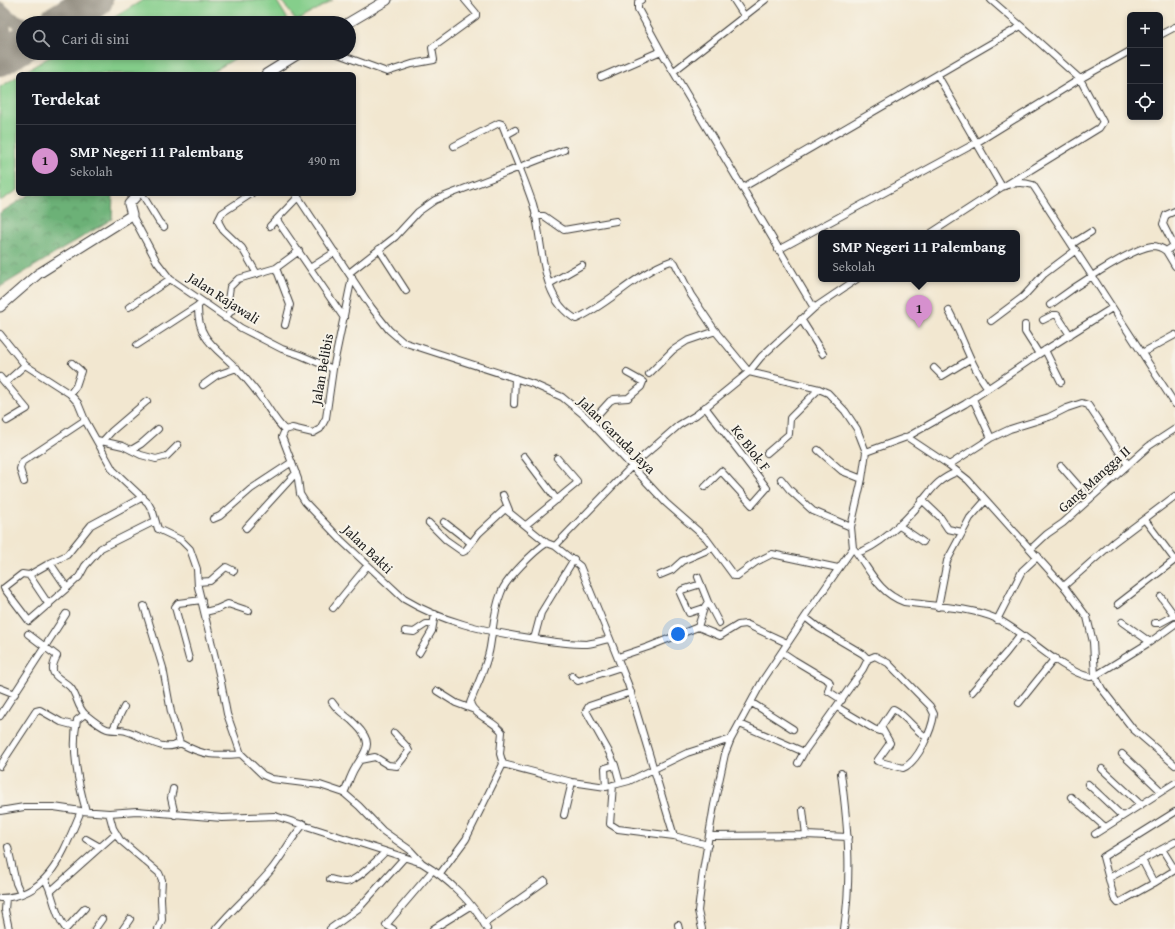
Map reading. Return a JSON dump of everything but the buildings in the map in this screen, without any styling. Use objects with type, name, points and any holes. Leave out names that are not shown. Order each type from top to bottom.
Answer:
[{"type":"street","points":[[356,18],[386,0]]},
{"type":"street","points":[[350,60],[387,72],[412,64],[434,60],[432,48],[476,16],[476,13],[465,0]]},
{"type":"street","points":[[641,0],[638,2],[638,9],[661,51],[778,250],[814,308]]},
{"type":"street","points":[[734,0],[745,17]]},
{"type":"street","points":[[674,72],[701,49],[745,17],[765,0]]},
{"type":"street","points":[[936,230],[1102,126],[1103,120],[1080,79],[992,0]]},
{"type":"street","points":[[742,188],[938,76],[1021,26]]},
{"type":"street","points":[[1163,33],[1175,26]]},
{"type":"street","points":[[601,77],[661,51]]},
{"type":"street","points":[[778,250],[976,143],[1080,79],[1127,53]]},
{"type":"street","points":[[269,72],[289,60]]},
{"type":"street","points":[[938,76],[976,143],[1004,186]]},
{"type":"street","points":[[454,146],[499,122],[502,124],[533,205],[549,284],[556,302],[566,313],[576,319],[592,312],[637,280],[671,261],[675,263],[691,295],[716,331],[749,372],[819,389],[828,393],[845,411],[857,429],[866,452],[862,479],[851,527],[855,551],[883,590],[892,597],[904,602],[938,606],[982,614],[997,620],[1054,658],[1085,676],[1095,676],[1150,642],[1175,624]]},
{"type":"street","points":[[506,136],[515,130]]},
{"type":"street","points":[[350,275],[408,224],[418,212],[435,200],[564,150]]},
{"type":"street","points":[[1004,186],[1027,183],[1033,185],[1175,404]]},
{"type":"street","points":[[0,307],[38,274],[132,215],[129,204],[136,196]]},
{"type":"street","points":[[143,196],[158,222],[164,227]]},
{"type":"street","points":[[248,196],[222,213],[218,221],[223,230],[242,248],[257,274]]},
{"type":"street","points":[[270,226],[297,196]]},
{"type":"street","name":"Jalan Garuda Jaya","points":[[297,196],[389,330],[403,342],[515,378],[562,397],[591,422],[666,503],[698,530],[735,577],[756,562],[772,554],[838,568]]},
{"type":"street","points":[[1166,251],[1174,246],[1163,224],[1166,215],[1175,211]]},
{"type":"street","name":"Jalan Rajawali","points":[[132,215],[157,262],[170,280],[200,304],[241,328],[282,349],[333,369]]},
{"type":"street","points":[[535,216],[544,216],[564,230],[616,221]]},
{"type":"street","points":[[277,220],[344,318]]},
{"type":"street","points":[[1072,244],[1091,232]]},
{"type":"street","points":[[1050,305],[1092,277],[1132,254],[1152,246],[1160,247],[1166,251],[1175,266]]},
{"type":"street","points":[[379,249],[406,291]]},
{"type":"street","points":[[990,321],[1023,297],[1044,274],[1076,250]]},
{"type":"street","points":[[226,318],[233,309],[228,300],[230,287],[238,280],[276,268],[299,251]]},
{"type":"street","points":[[310,268],[335,252]]},
{"type":"street","points":[[549,284],[582,265]]},
{"type":"street","points":[[276,268],[290,305],[285,324]]},
{"type":"street","name":"Jalan Belibis","points":[[285,430],[292,428],[313,433],[320,429],[326,418],[333,369],[344,318],[350,275]]},
{"type":"street","points":[[129,306],[170,280]]},
{"type":"street","points":[[555,546],[632,466],[679,425],[705,407],[749,372],[761,357],[814,308],[853,282]]},
{"type":"street","points":[[137,345],[200,304]]},
{"type":"street","points":[[200,304],[199,321],[205,336],[213,347],[236,368],[260,395],[279,425],[285,430]]},
{"type":"street","points":[[866,452],[906,437],[973,399],[1045,350],[1112,308]]},
{"type":"street","points":[[949,311],[959,329],[977,374],[988,388]]},
{"type":"street","points":[[1043,320],[1053,315],[1057,315],[1070,335]]},
{"type":"street","points":[[802,319],[823,354]]},
{"type":"street","points":[[1025,325],[1025,332],[1039,354]]},
{"type":"street","points":[[649,374],[673,350],[687,341],[716,331]]},
{"type":"street","points":[[1142,354],[1175,335]]},
{"type":"street","points":[[1,338],[25,365],[70,394],[78,403],[85,420],[100,441],[113,470],[143,497],[153,512],[158,529],[181,540],[190,550],[196,569],[222,682],[227,714],[241,754],[263,775],[272,779],[320,785],[344,793],[383,831],[410,850],[422,863]]},
{"type":"street","points":[[1045,350],[1061,382]]},
{"type":"street","points":[[934,368],[942,376],[970,358]]},
{"type":"street","points":[[70,394],[78,381],[81,371],[72,363]]},
{"type":"street","points":[[5,383],[25,365]]},
{"type":"street","points":[[203,385],[216,375],[236,368]]},
{"type":"street","points":[[591,422],[610,401],[614,399],[628,398],[641,387],[643,382],[627,373]]},
{"type":"street","points":[[0,377],[27,409],[7,421]]},
{"type":"street","points":[[514,404],[515,378]]},
{"type":"street","points":[[767,453],[789,434],[790,418],[819,389]]},
{"type":"street","points":[[973,399],[991,438]]},
{"type":"street","points":[[100,441],[148,401]]},
{"type":"street","points":[[949,465],[991,438],[1010,429],[1049,417],[1067,408],[1085,404],[1088,405],[1128,465]]},
{"type":"street","name":"Ke Blok F","points":[[705,407],[767,488],[752,505],[721,471],[705,487]]},
{"type":"street","points":[[24,482],[20,469],[22,462],[85,420]]},
{"type":"street","points":[[131,450],[141,444],[158,428]]},
{"type":"street","name":"Gang Mangga II","points":[[1031,549],[1149,446],[1175,429]]},
{"type":"street","name":"Jalan Bakti","points":[[285,430],[282,437],[296,473],[300,494],[305,502],[368,566],[404,599],[457,623],[492,632],[534,639],[587,644],[610,639]]},
{"type":"street","points":[[906,437],[949,465],[968,480],[985,501],[1038,556],[1064,586],[1087,617],[1093,642],[1095,676],[1102,689],[1126,720],[1175,765]]},
{"type":"street","points":[[100,441],[156,459],[167,456],[178,445]]},
{"type":"street","points":[[818,450],[842,471],[862,479]]},
{"type":"street","points":[[524,456],[557,500]]},
{"type":"street","points":[[526,524],[576,486],[577,481],[557,458]]},
{"type":"street","points":[[213,519],[220,516],[251,489],[292,462]]},
{"type":"street","points":[[1061,466],[1090,499]]},
{"type":"street","points":[[702,929],[698,911],[714,804],[726,754],[731,739],[752,703],[763,680],[838,568],[855,551],[878,543],[922,500],[936,482],[957,472]]},
{"type":"street","points":[[246,528],[296,473]]},
{"type":"street","points":[[781,479],[813,511],[851,527]]},
{"type":"street","points":[[503,495],[509,510],[547,543],[555,546],[574,559],[580,566],[631,692],[655,767],[674,836]]},
{"type":"street","points":[[143,497],[91,525],[67,555],[29,575],[22,574],[4,586],[4,588],[29,621],[49,605],[79,577],[85,566],[102,548],[155,521]]},
{"type":"street","points":[[1064,586],[1114,542],[1174,499]]},
{"type":"street","points":[[922,500],[940,517],[948,529],[962,532]]},
{"type":"street","points":[[938,606],[947,561],[970,518],[985,501]]},
{"type":"street","points":[[429,524],[459,550],[465,551],[501,511],[505,509],[509,510]]},
{"type":"street","points":[[1118,604],[1175,560],[1145,520]]},
{"type":"street","points":[[444,522],[471,543]]},
{"type":"street","points":[[898,525],[923,542]]},
{"type":"street","points":[[472,709],[470,703],[490,648],[501,591],[538,549],[547,543]]},
{"type":"street","points":[[660,575],[672,570],[682,561],[712,548]]},
{"type":"street","points":[[997,620],[1022,571],[1038,556]]},
{"type":"street","points":[[534,639],[541,613],[574,559]]},
{"type":"street","points":[[50,563],[67,588]]},
{"type":"street","points":[[334,608],[368,566]]},
{"type":"street","points":[[198,582],[210,582],[226,567],[234,571]]},
{"type":"street","points":[[29,575],[49,605]]},
{"type":"street","points":[[698,577],[708,602],[719,623]]},
{"type":"street","points":[[701,584],[682,590],[680,593],[689,613],[704,608]]},
{"type":"street","points":[[1155,623],[1160,623],[1175,616],[1162,598]]},
{"type":"street","points":[[189,659],[174,607],[178,603],[202,600]]},
{"type":"street","points":[[698,627],[704,608],[708,602]]},
{"type":"street","points":[[205,612],[228,604],[250,611]]},
{"type":"street","points":[[144,606],[163,668],[171,712],[180,743]]},
{"type":"street","points":[[0,716],[66,614]]},
{"type":"street","points":[[419,653],[432,631],[435,614]]},
{"type":"street","points":[[804,617],[819,628],[863,654],[868,659]]},
{"type":"street","points":[[1122,622],[1150,642]]},
{"type":"street","points":[[405,631],[414,632],[426,624],[433,624]]},
{"type":"street","points":[[618,657],[698,627],[720,636],[738,625],[746,624],[787,643]]},
{"type":"street","points":[[28,634],[56,656],[52,666],[53,672],[61,682],[70,686],[85,714],[106,729],[131,732],[162,746],[170,747],[180,743],[208,754],[223,757],[241,754]]},
{"type":"street","points":[[972,692],[1020,635]]},
{"type":"street","points":[[782,652],[829,681],[830,684],[828,690],[842,700]]},
{"type":"street","points":[[798,763],[804,752],[842,700],[868,659],[875,656],[888,664],[933,710],[933,720],[926,737],[912,764],[903,768],[877,761],[890,742],[881,727],[882,722],[894,708],[918,732],[926,737]]},
{"type":"street","points":[[1019,703],[1054,658]]},
{"type":"street","points":[[572,676],[578,681],[621,667]]},
{"type":"street","points":[[0,688],[15,694]]},
{"type":"street","points":[[437,691],[456,703],[472,709],[499,727],[502,732],[500,754],[502,764],[466,839],[440,874]]},
{"type":"street","points":[[631,692],[588,706],[586,711],[603,738],[615,765],[610,824],[618,829],[674,836],[708,845]]},
{"type":"street","points":[[332,702],[339,712],[355,724],[366,737],[368,742],[367,749],[344,793]]},
{"type":"street","points":[[752,703],[792,729]]},
{"type":"street","points":[[837,706],[870,727],[883,732]]},
{"type":"street","points":[[113,729],[124,707]]},
{"type":"street","points":[[0,766],[36,711],[40,710],[61,722],[76,726]]},
{"type":"street","points":[[9,929],[3,898],[21,894],[39,884],[52,873],[61,858],[83,811],[78,781],[76,726],[77,720],[85,714]]},
{"type":"street","points":[[740,724],[804,752]]},
{"type":"street","points":[[360,760],[375,757],[388,765],[397,766],[409,750],[408,747],[394,733]]},
{"type":"street","points":[[502,764],[572,782],[613,785],[629,781],[655,767],[687,753],[731,739]]},
{"type":"street","points":[[1122,754],[1161,791]]},
{"type":"street","points":[[613,785],[605,768],[615,765]]},
{"type":"street","points":[[1102,769],[1141,804]]},
{"type":"street","points":[[841,773],[848,837],[849,893],[844,929]]},
{"type":"street","points":[[564,815],[572,782]]},
{"type":"street","points":[[1095,834],[1175,783]]},
{"type":"street","points":[[1088,784],[1122,816]]},
{"type":"street","points":[[173,789],[171,798],[175,815]]},
{"type":"street","points":[[1071,797],[1105,827]]},
{"type":"street","points":[[0,811],[24,807],[54,807],[109,813],[137,811],[222,818],[275,816],[304,824],[422,863],[440,874],[470,906],[486,927],[545,881]]},
{"type":"street","points":[[803,810],[806,835]]},
{"type":"street","points":[[1162,849],[1175,870],[1119,903],[1114,898],[1103,858],[1104,856],[1175,812]]},
{"type":"street","points":[[109,813],[120,840],[158,873],[162,880],[162,920],[158,929]]},
{"type":"street","points":[[216,929],[271,870],[287,849],[294,835],[304,824]]},
{"type":"street","points":[[51,891],[116,833]]},
{"type":"street","points":[[710,836],[806,835],[848,837]]},
{"type":"street","points":[[86,839],[100,847]]},
{"type":"street","points":[[1108,878],[1175,842]]},
{"type":"street","points":[[8,847],[16,884],[21,894]]},
{"type":"street","points":[[330,879],[346,882],[351,880],[365,871],[385,852]]},
{"type":"street","points":[[330,929],[359,908],[404,858]]},
{"type":"street","points":[[1142,860],[1154,883]]},
{"type":"street","points":[[393,929],[386,925],[434,870]]},
{"type":"street","points":[[45,879],[51,891],[55,910],[66,929],[85,908]]},
{"type":"street","points":[[433,929],[470,906]]},
{"type":"street","points":[[94,929],[102,919]]},
{"type":"street","points":[[122,929],[130,919]]},
{"type":"green space","points":[[143,0],[276,0],[286,16],[117,16]]},
{"type":"green space","points":[[281,0],[333,0],[306,16],[293,16]]},
{"type":"green space","points":[[44,60],[232,60],[212,72],[24,72]]},
{"type":"green space","points":[[16,77],[16,191],[0,201],[0,87]]},
{"type":"green space","points":[[27,196],[113,196],[112,219],[0,287],[0,213]]},
{"type":"taxiway","points":[[0,9],[10,18],[16,21]]},
{"type":"taxiway","points":[[0,12],[4,29],[0,48]]},
{"type":"runway","points":[[69,16],[95,0]]},
{"type":"runway","points":[[0,58],[16,48]]},
{"type":"place","name":"SMP Negeri 11 Palembang","points":[[919,328]]}]
